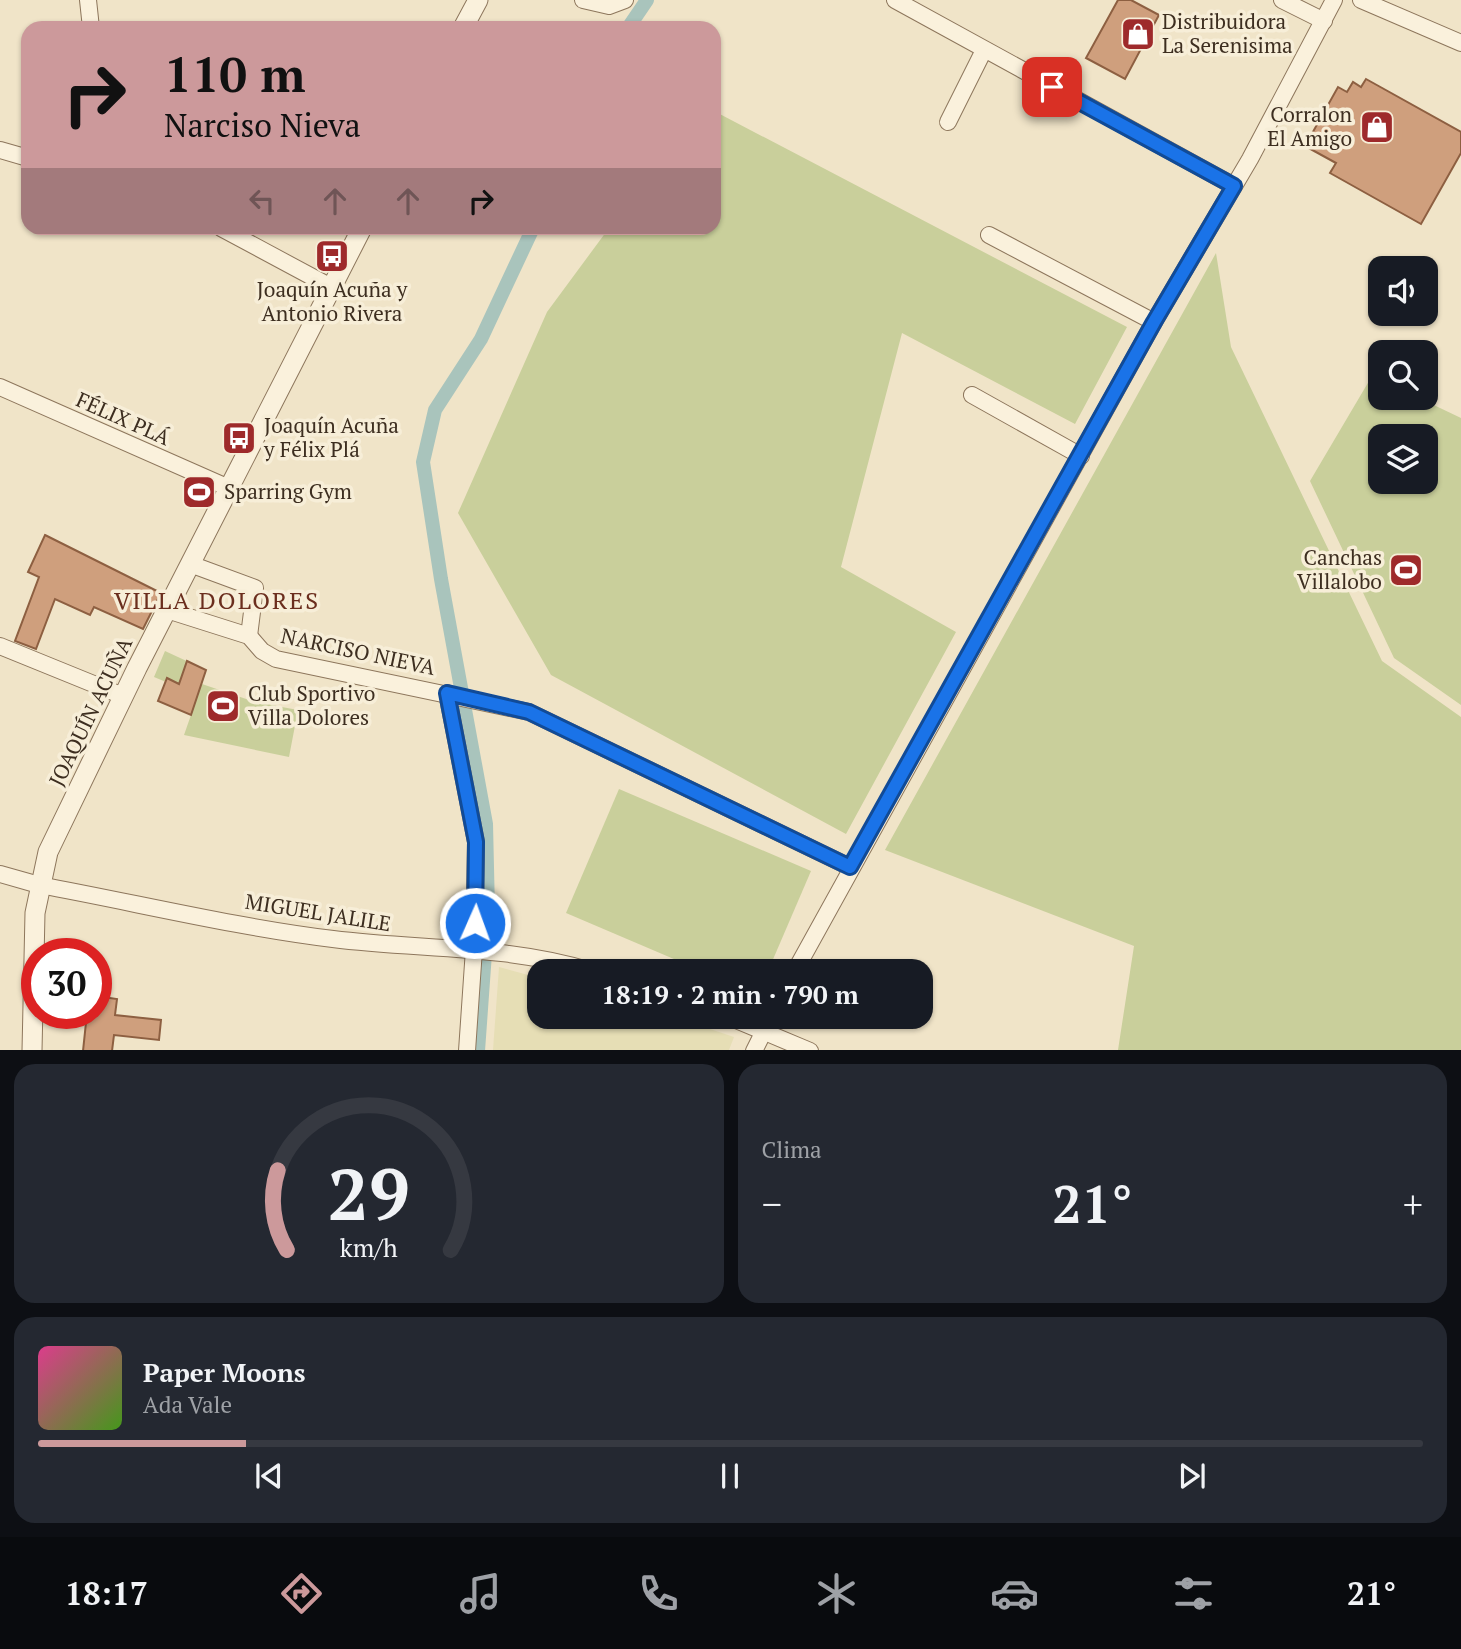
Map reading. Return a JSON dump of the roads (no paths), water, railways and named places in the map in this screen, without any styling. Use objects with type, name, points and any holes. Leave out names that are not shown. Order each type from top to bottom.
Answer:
[{"type":"street","points":[[88,0],[90,21]]},
{"type":"street","points":[[467,21],[478,0]]},
{"type":"street","points":[[583,0],[609,6],[625,0]]},
{"type":"street","points":[[895,0],[1234,186]]},
{"type":"street","points":[[1282,0],[1324,21]]},
{"type":"street","points":[[801,959],[1154,322],[1234,186],[1334,0]]},
{"type":"street","points":[[1361,0],[1461,43]]},
{"type":"street","points":[[948,122],[984,50]]},
{"type":"street","points":[[0,150],[21,156]]},
{"type":"street","points":[[234,235],[331,287]]},
{"type":"street","name":"JOAQUÍN ACUÑA","points":[[32,1050],[35,913],[48,852],[123,696],[358,235]]},
{"type":"street","points":[[989,235],[1154,322]]},
{"type":"street","name":"FÉLIX PLÁ","points":[[0,387],[229,488]]},
{"type":"street","points":[[972,395],[1081,456]]},
{"type":"street","points":[[190,564],[255,588],[249,636]]},
{"type":"street","name":"NARCISO NIEVA","points":[[167,610],[249,636],[262,652],[276,659],[529,712],[850,867]]},
{"type":"street","points":[[0,646],[123,696]]},
{"type":"street","points":[[447,693],[476,842],[474,949],[467,1050]]},
{"type":"street","name":"MIGUEL JALILE","points":[[0,874],[39,885],[319,937],[391,946],[496,951],[534,959]]},
{"type":"street","points":[[754,1050],[765,1029]]},
{"type":"street","points":[[775,1029],[808,1050]]},
{"type":"waterway","points":[[633,21],[647,0]]},
{"type":"waterway","points":[[478,1050],[488,911],[486,824],[441,579],[423,462],[435,410],[481,339],[530,235]]},
{"type":"place","name":"Distribuidora La Serenisima","points":[[1138,34]]},
{"type":"place","name":"Corralon El Amigo","points":[[1377,127]]},
{"type":"place","name":"Joaquín Acuña y Antonio Rivera","points":[[332,256]]},
{"type":"place","name":"Joaquín Acuña y Félix Plá","points":[[239,438]]},
{"type":"place","name":"Sparring Gym","points":[[199,492]]},
{"type":"place","name":"Canchas Villalobo","points":[[1406,570]]},
{"type":"place","name":"Club Sportivo Villa Dolores","points":[[223,706]]},
{"type":"district","name":"VILLA DOLORES","points":[[217,601]]}]
